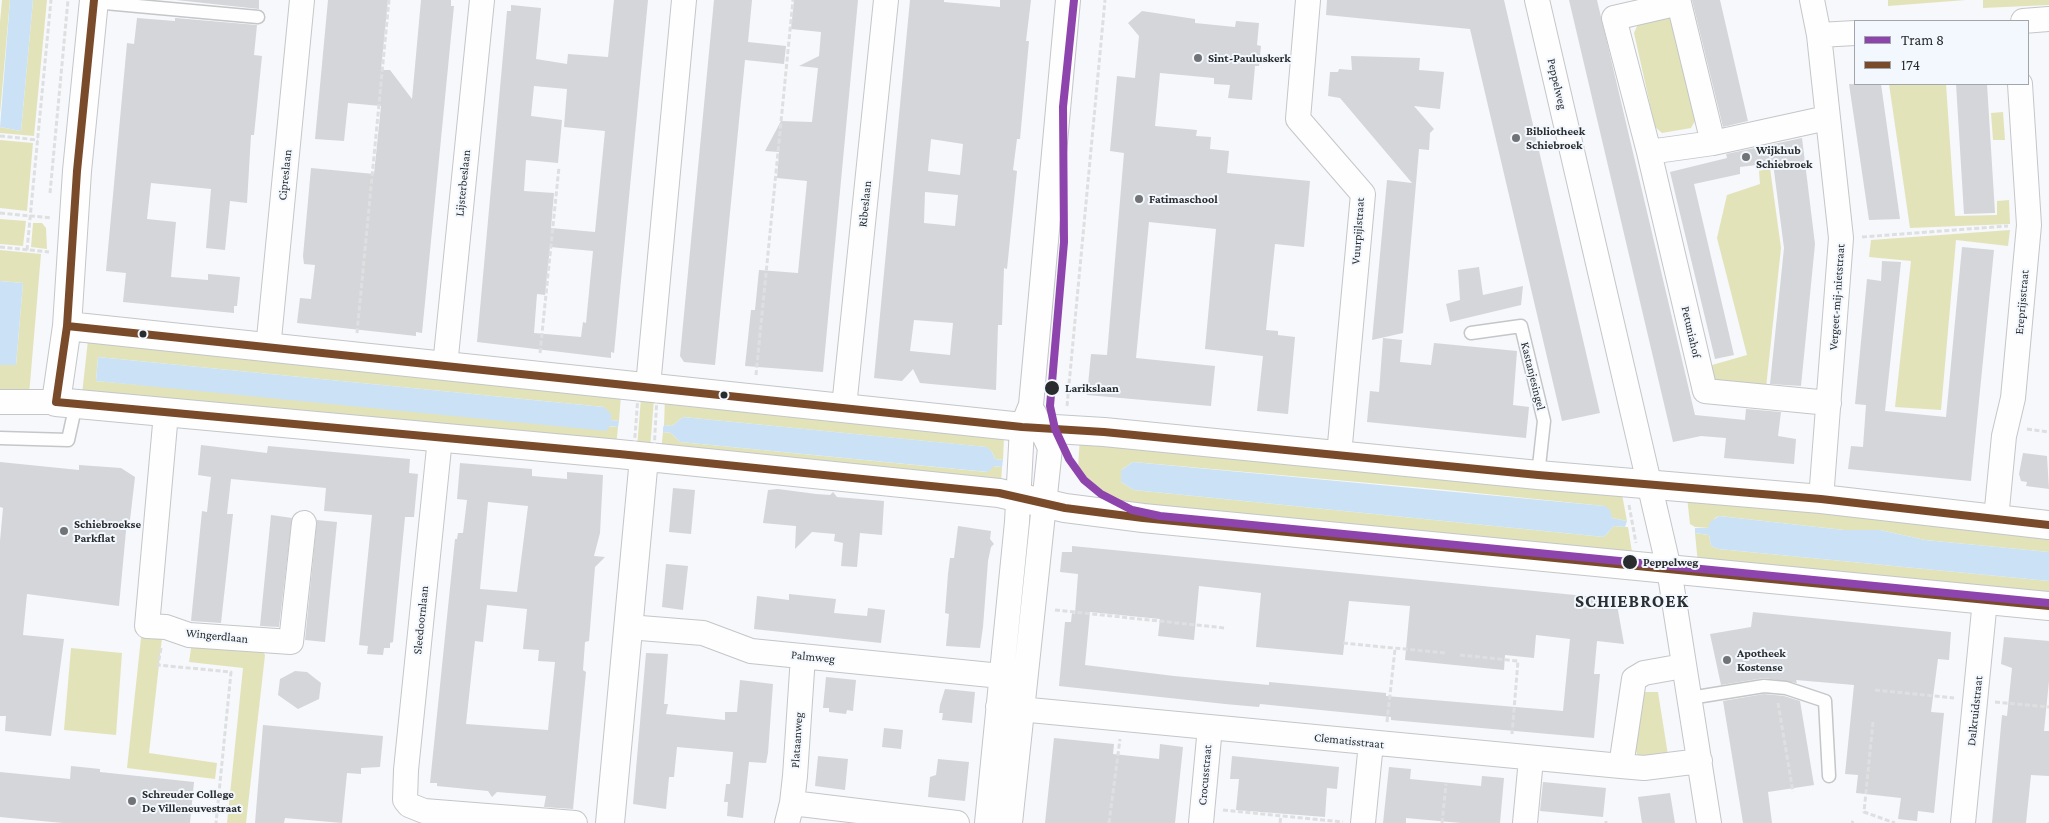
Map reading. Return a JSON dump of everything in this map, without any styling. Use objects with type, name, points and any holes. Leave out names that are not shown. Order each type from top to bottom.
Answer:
[{"type":"street","name":"Cipreslaan","points":[[268,349],[302,0]]},
{"type":"street","name":"Lijsterbeslaan","points":[[445,366],[482,0]]},
{"type":"street","points":[[648,393],[684,0]]},
{"type":"street","name":"Ribeslaan","points":[[844,407],[886,0]]},
{"type":"street","points":[[987,823],[1017,497],[1039,422],[1068,0]]},
{"type":"street","name":"Vuurpijlstraat","points":[[1308,0],[1298,119],[1363,194],[1339,455]]},
{"type":"street","name":"Peppelweg","points":[[1538,0],[1638,483],[1669,569],[1709,823]]},
{"type":"street","name":"Vergeet-mij-nietstraat","points":[[1812,0],[1819,35],[1841,238],[1821,499]]},
{"type":"street","points":[[66,403],[67,326],[77,171],[94,1]]},
{"type":"street","name":"Petuniahof","points":[[1713,143],[1679,3],[1614,18],[1649,152],[1705,391],[1829,403]]},
{"type":"street","points":[[2029,21],[2049,19]]},
{"type":"street","points":[[1819,35],[1854,33]]},
{"type":"street","name":"Ereprijsstraat","points":[[1996,519],[2004,436],[2013,398],[2029,225],[2020,85]]},
{"type":"street","points":[[1649,152],[1713,143],[1827,118]]},
{"type":"street","points":[[67,326],[268,349],[445,366],[648,393],[702,394],[1039,422],[1538,475],[1821,499],[2049,525]]},
{"type":"street","points":[[0,402],[66,403],[440,438],[644,452],[999,493],[1044,504],[1152,518],[2049,606]]},
{"type":"street","name":"Wingerdlaan","points":[[166,413],[147,626],[166,627],[189,635],[291,642],[304,523]]},
{"type":"street","points":[[1010,823],[1050,448],[1039,422]]},
{"type":"street","name":"Sleedoornlaan","points":[[440,438],[406,770],[404,793],[406,802],[424,811],[575,823]]},
{"type":"street","points":[[610,823],[644,452]]},
{"type":"street","name":"Dalkruidstraat","points":[[1963,823],[1985,600]]},
{"type":"street","name":"Palmweg","points":[[628,627],[703,633],[743,650],[1001,676]]},
{"type":"street","name":"Plataanweg","points":[[789,813],[803,656]]},
{"type":"street","points":[[1621,766],[1634,679],[1644,673],[1683,666]]},
{"type":"street","name":"Clematisstraat","points":[[998,707],[1520,758],[1644,768],[1700,762]]},
{"type":"street","name":"Crocusstraat","points":[[1202,815],[1210,727]]},
{"type":"street","points":[[1363,823],[1377,744]]},
{"type":"street","points":[[1520,758],[1525,823]]},
{"type":"street","points":[[789,813],[957,823]]},
{"type":"lane","points":[[94,1],[258,17]]},
{"type":"lane","name":"Kastanjesingel","points":[[1472,333],[1521,326],[1544,421],[1538,475]]},
{"type":"lane","points":[[0,438],[68,440],[66,403]]},
{"type":"lane","points":[[1690,698],[1764,686],[1786,688],[1825,701],[1829,776]]},
{"type":"path","points":[[26,250],[51,0]]},
{"type":"path","points":[[354,357],[389,0]]},
{"type":"path","points":[[756,382],[793,0]]},
{"type":"path","points":[[1039,422],[1105,0]]},
{"type":"path","points":[[0,136],[38,140]]},
{"type":"path","points":[[539,358],[559,167]]},
{"type":"path","points":[[0,213],[52,218]]},
{"type":"path","points":[[1841,238],[2029,225]]},
{"type":"path","points":[[0,247],[52,252]]},
{"type":"path","points":[[644,452],[648,393]]},
{"type":"path","points":[[644,452],[648,393]]},
{"type":"path","points":[[1637,566],[1639,562],[1638,483]]},
{"type":"path","points":[[1032,608],[1225,628]]},
{"type":"path","points":[[166,627],[158,665],[231,672],[216,823]]},
{"type":"path","points":[[1343,643],[1445,653]]},
{"type":"path","points":[[1377,744],[1395,648]]},
{"type":"path","points":[[1460,655],[1518,661],[1520,758]]},
{"type":"path","points":[[1777,697],[1792,792]]},
{"type":"path","points":[[1109,823],[1123,718]]},
{"type":"path","points":[[1873,722],[1864,812],[1895,823]]},
{"type":"path","points":[[1442,823],[1446,784]]},
{"type":"path","points":[[1202,815],[1281,816],[1349,823]]},
{"type":"path","points":[[1280,823],[1281,816]]},
{"type":"green space","points":[[2,0],[10,0],[0,114],[0,22]]},
{"type":"green space","points":[[33,0],[47,0],[34,136],[0,133],[0,127],[21,131]]},
{"type":"green space","points":[[1888,0],[1966,0],[1888,6]]},
{"type":"green space","points":[[1983,0],[2049,0],[2049,5],[1983,8]]},
{"type":"green space","points":[[1664,16],[1672,19],[1695,121],[1691,128],[1662,133],[1655,127],[1634,33],[1638,24]]},
{"type":"green space","points":[[1889,85],[1946,85],[1955,216],[1997,215],[1997,201],[2009,200],[2010,224],[1910,228]]},
{"type":"green space","points":[[2003,112],[2005,140],[1993,140],[1991,113]]},
{"type":"green space","points":[[0,140],[33,143],[27,211],[0,208]]},
{"type":"green space","points":[[1770,168],[1781,248],[1766,388],[1715,384],[1712,365],[1747,355],[1717,238],[1727,195],[1760,184],[1759,171]]},
{"type":"green space","points":[[0,219],[26,221],[23,246],[0,244]]},
{"type":"green space","points":[[33,223],[42,223],[46,228],[47,249],[31,247]]},
{"type":"green space","points":[[2010,230],[2008,246],[1956,240],[1941,410],[1895,407],[1911,261],[1869,257],[1871,240]]},
{"type":"green space","points":[[0,250],[41,254],[29,395],[0,394],[0,365],[16,365],[23,283],[0,281]]},
{"type":"green space","points":[[88,340],[621,395],[619,421],[610,420],[604,407],[98,357],[96,381],[618,427],[616,447],[82,394]]},
{"type":"green space","points":[[641,398],[654,399],[650,449],[637,448]]},
{"type":"green space","points":[[665,398],[1004,438],[1003,460],[995,459],[992,452],[986,447],[683,417],[672,426],[664,425]]},
{"type":"green space","points":[[663,432],[671,433],[680,442],[987,472],[993,466],[1002,467],[1001,483],[991,485],[991,477],[980,477],[979,484],[661,451]]},
{"type":"green space","points":[[1080,437],[1621,489],[1627,521],[1612,518],[1604,506],[1437,489],[1133,462],[1121,470],[1121,482],[1134,490],[1604,537],[1614,526],[1628,527],[1632,552],[1627,557],[1130,506],[1102,491],[1085,477],[1078,468]]},
{"type":"green space","points":[[1687,497],[2049,533],[2049,552],[1925,540],[1880,530],[1844,530],[1719,516],[1715,518],[1709,528],[1695,527],[1690,524]]},
{"type":"green space","points":[[1695,533],[1709,535],[1711,546],[1718,549],[2049,581],[2049,598],[1698,564]]},
{"type":"green space","points":[[141,638],[162,638],[149,753],[217,763],[215,779],[127,768]]},
{"type":"green space","points":[[192,642],[261,648],[265,655],[246,823],[227,823],[243,668],[189,662]]},
{"type":"green space","points":[[71,648],[122,653],[116,735],[64,730]]},
{"type":"green space","points":[[1643,692],[1658,692],[1668,755],[1638,757],[1635,748]]},
{"type":"water","points":[[10,0],[33,0],[21,131],[0,127]]},
{"type":"water","points":[[0,281],[23,283],[16,365],[0,365]]},
{"type":"water","points":[[98,357],[604,407],[611,414],[611,420],[619,421],[618,427],[610,426],[606,431],[96,381]]},
{"type":"water","points":[[683,417],[987,447],[995,459],[1003,460],[1002,467],[994,466],[988,472],[680,442],[671,433],[663,432],[663,428],[664,425],[672,426]]},
{"type":"water","points":[[1133,462],[1605,506],[1610,510],[1612,518],[1627,521],[1625,527],[1614,526],[1604,537],[1134,490],[1121,482],[1121,470]]},
{"type":"water","points":[[1719,516],[1844,530],[1880,530],[1925,540],[2049,552],[2049,581],[1718,549],[1711,546],[1709,535],[1695,533],[1695,528],[1708,528],[1710,522]]},
{"type":"building","points":[[176,0],[259,0],[259,9]]},
{"type":"building","points":[[328,0],[388,0],[381,70],[390,70],[412,99],[421,0],[451,0],[451,6],[454,6],[422,333],[416,332],[416,336],[297,323],[300,298],[311,299],[315,265],[304,264],[303,256],[311,168],[374,174],[381,106],[348,103],[344,141],[315,139]]},
{"type":"building","points":[[614,0],[648,0],[614,353],[611,352],[611,358],[477,342],[507,11],[511,11],[511,5],[541,8],[536,59],[567,64],[568,54],[608,57]],"holes":[[[534,86],[567,89],[564,127],[605,131],[595,232],[551,228],[554,193],[524,191],[526,160],[558,163],[562,120],[531,116]],[[550,247],[593,251],[586,323],[583,322],[581,337],[534,333],[537,294],[545,295]]]},
{"type":"building","points":[[714,0],[752,0],[748,42],[786,46],[784,64],[745,60],[715,365],[684,362],[680,356]]},
{"type":"building","points":[[794,0],[858,0],[823,372],[745,366],[751,310],[755,310],[759,270],[798,273],[807,181],[777,178],[779,152],[765,151],[781,121],[812,122],[818,68],[799,66],[819,56],[821,32],[791,29]]},
{"type":"building","points":[[910,0],[944,0],[944,2],[1000,7],[1000,0],[1031,0],[1026,41],[1029,41],[1020,139],[1017,139],[1013,170],[1017,171],[1007,269],[1004,268],[1002,325],[998,325],[996,390],[920,383],[913,369],[902,381],[874,378]],"holes":[[[931,139],[963,144],[960,175],[928,171]],[[925,192],[958,195],[955,226],[924,223]],[[914,320],[953,323],[950,355],[910,351]]]},
{"type":"building","points":[[1327,0],[1504,0],[1600,413],[1562,421],[1470,29],[1326,15]]},
{"type":"building","points":[[1569,0],[1597,0],[1695,415],[1745,420],[1746,409],[1781,412],[1778,436],[1796,439],[1794,464],[1724,458],[1726,438],[1701,436],[1673,442]]},
{"type":"building","points":[[1692,0],[1720,0],[1748,121],[1723,127]]},
{"type":"building","points":[[1142,11],[1195,19],[1195,23],[1235,27],[1236,21],[1259,23],[1257,45],[1261,46],[1259,66],[1255,66],[1252,100],[1228,98],[1230,85],[1214,84],[1214,78],[1160,73],[1155,126],[1197,130],[1196,136],[1211,137],[1210,149],[1229,151],[1227,173],[1310,181],[1304,247],[1275,244],[1266,330],[1278,331],[1278,335],[1295,337],[1288,414],[1257,411],[1263,356],[1205,349],[1216,229],[1149,222],[1136,358],[1215,366],[1211,406],[1087,395],[1091,354],[1107,355],[1124,153],[1110,151],[1117,76],[1135,78],[1139,36],[1128,23]]},
{"type":"building","points":[[137,18],[175,21],[175,18],[257,25],[254,55],[262,56],[254,135],[251,135],[247,203],[230,201],[225,250],[206,248],[211,189],[151,183],[147,219],[176,222],[171,277],[208,280],[208,274],[240,277],[237,306],[234,306],[234,313],[123,302],[126,273],[106,271],[127,43],[134,44]]},
{"type":"building","points":[[1351,56],[1420,58],[1419,70],[1444,72],[1440,109],[1414,106],[1434,129],[1430,133],[1429,150],[1419,149],[1403,333],[1372,340],[1387,180],[1412,183],[1340,98],[1328,96],[1330,72],[1338,72],[1339,69],[1352,70]]},
{"type":"building","points":[[1849,84],[1881,85],[1900,219],[1869,220]]},
{"type":"building","points":[[1956,85],[1987,85],[1995,213],[1964,214]]},
{"type":"building","points":[[1802,138],[1815,244],[1801,386],[1770,384],[1784,248],[1773,163],[1740,167],[1740,174],[1694,184],[1734,355],[1715,359],[1670,172],[1727,158],[1726,154]]},
{"type":"building","points":[[1962,247],[1994,250],[1971,481],[1848,469],[1851,446],[1863,447],[1866,405],[1855,404],[1867,279],[1881,281],[1882,261],[1901,262],[1885,411],[1946,417]]},
{"type":"building","points":[[1479,267],[1483,295],[1523,286],[1521,305],[1450,322],[1446,304],[1460,300],[1458,270]]},
{"type":"building","points":[[1383,338],[1402,340],[1400,362],[1431,365],[1434,343],[1517,351],[1513,405],[1529,407],[1526,438],[1367,422],[1370,391],[1379,392]]},
{"type":"building","points":[[201,445],[267,453],[268,446],[410,459],[409,473],[418,474],[414,517],[405,517],[393,642],[390,643],[390,648],[384,648],[383,655],[367,654],[368,646],[359,645],[372,515],[324,511],[326,488],[231,479],[227,514],[233,514],[221,623],[191,621],[202,511],[207,512],[211,477],[198,475]]},
{"type":"building","points":[[2023,453],[2047,456],[2049,489],[2026,486],[2027,482],[2021,481],[2019,474]]},
{"type":"building","name":"Schiebroekse Parkflat","points":[[0,462],[79,470],[79,465],[121,468],[135,477],[130,520],[127,520],[119,606],[27,594],[23,635],[64,639],[51,736],[5,731],[6,716],[0,716],[0,541],[3,508],[0,507]]},
{"type":"building","points":[[460,463],[532,469],[532,476],[567,479],[567,472],[603,475],[600,533],[594,556],[605,557],[595,567],[589,641],[585,642],[583,670],[586,672],[573,809],[544,807],[546,796],[497,792],[492,797],[488,791],[437,786],[437,783],[430,783],[455,539],[457,539],[458,533],[463,533],[467,500],[457,499]],"holes":[[[488,502],[528,506],[517,592],[480,589]],[[487,605],[527,609],[523,649],[539,650],[538,661],[555,662],[548,730],[466,724],[475,641],[483,642]]]},
{"type":"building","points":[[673,488],[695,490],[691,534],[669,532]]},
{"type":"building","points":[[778,489],[830,495],[833,492],[837,497],[884,501],[882,535],[860,533],[857,567],[841,566],[843,543],[834,541],[835,534],[812,532],[795,549],[796,526],[763,523],[768,490]]},
{"type":"building","points":[[271,515],[292,518],[279,627],[260,626]]},
{"type":"building","points":[[317,520],[337,522],[325,642],[305,640]]},
{"type":"building","points":[[958,526],[991,531],[990,539],[994,544],[991,547],[988,561],[980,648],[946,646],[949,614],[945,613],[948,574],[950,558],[954,558]]},
{"type":"building","points":[[1072,546],[1616,599],[1624,644],[1597,641],[1594,674],[1600,674],[1594,738],[1391,720],[1391,717],[1260,704],[1259,707],[1225,704],[1059,686],[1065,622],[1071,622],[1072,613],[1075,614],[1078,574],[1060,572],[1062,552],[1072,552]],"holes":[[[1199,586],[1261,593],[1256,647],[1343,655],[1349,601],[1410,606],[1405,660],[1504,670],[1505,655],[1534,658],[1536,635],[1570,639],[1563,711],[1386,696],[1386,693],[1269,682],[1269,685],[1174,676],[1085,665],[1090,612],[1160,619],[1158,636],[1194,640]]]},
{"type":"building","points":[[666,564],[688,566],[683,610],[662,607]]},
{"type":"building","points":[[789,594],[836,599],[834,613],[867,616],[868,608],[885,610],[881,643],[754,629],[757,596],[789,600]]},
{"type":"building","points":[[1753,612],[1951,632],[1949,660],[1938,659],[1931,712],[1944,713],[1934,813],[1918,811],[1917,821],[1898,819],[1901,798],[1856,793],[1858,775],[1845,774],[1854,685],[1796,680],[1797,683],[1764,678],[1721,685],[1710,634],[1751,627]]},
{"type":"building","points":[[2004,637],[2049,641],[2049,681],[2044,731],[2049,731],[2049,776],[2031,775],[2026,823],[1992,823],[2002,715],[2007,716],[2012,668],[2001,664]]},
{"type":"building","points":[[646,653],[668,654],[664,704],[668,704],[666,714],[725,720],[725,712],[737,712],[740,680],[773,684],[766,763],[749,762],[743,818],[727,816],[728,802],[724,802],[726,784],[730,784],[733,752],[677,747],[674,777],[669,777],[666,809],[633,804]]},
{"type":"building","points":[[295,671],[307,672],[321,683],[319,699],[298,709],[278,695],[280,679]]},
{"type":"building","points":[[826,677],[856,680],[853,711],[847,710],[846,714],[829,712],[829,708],[823,708]]},
{"type":"building","points":[[945,689],[975,692],[972,723],[942,720],[943,713],[939,713]]},
{"type":"building","points":[[1764,694],[1784,696],[1800,701],[1814,785],[1768,792],[1772,823],[1743,823],[1723,701]]},
{"type":"building","points":[[263,725],[383,736],[380,767],[361,768],[361,774],[347,773],[342,823],[285,818],[284,823],[255,823]]},
{"type":"building","points":[[884,728],[903,730],[901,749],[882,747]]},
{"type":"building","points":[[1054,738],[1114,744],[1113,754],[1159,759],[1160,744],[1183,747],[1175,823],[1045,823]]},
{"type":"building","points":[[818,756],[848,759],[845,790],[815,786]]},
{"type":"building","points":[[1232,756],[1339,767],[1337,789],[1327,788],[1325,817],[1236,810],[1239,779],[1230,779]]},
{"type":"building","points":[[938,759],[969,762],[965,801],[928,797],[930,777],[936,775]]},
{"type":"building","name":"Schreuder College De Villeneuvestraat","points":[[71,766],[100,769],[100,772],[194,782],[190,823],[63,823],[0,817],[0,772],[70,779]]},
{"type":"building","points":[[1389,767],[1411,769],[1410,779],[1481,786],[1482,776],[1504,778],[1500,823],[1461,823],[1406,818],[1406,823],[1383,823]]},
{"type":"building","points":[[1543,782],[1606,788],[1603,817],[1540,811]]},
{"type":"building","points":[[1670,793],[1675,823],[1642,823],[1638,797]]},
{"type":"tram line","name":"8","points":[[1074,0],[1063,107],[1064,242],[1050,406],[1055,429],[1069,459],[1084,480],[1101,494],[1132,510],[1160,516],[2049,603]]},
{"type":"transit line","name":"174","points":[[94,0],[77,171],[67,326],[56,402],[619,454],[999,493],[1065,508],[1143,518],[2049,606]]},
{"type":"transit line","name":"174","points":[[67,326],[1022,427],[1104,432],[1538,475],[1821,499],[2049,525]]},
{"type":"place","name":"Sint-Pauluskerk","points":[[1198,58]]},
{"type":"place","name":"Bibliotheek Schiebroek","points":[[1516,138]]},
{"type":"place","name":"Wijkhub Schiebroek","points":[[1746,157]]},
{"type":"place","name":"Fatimaschool","points":[[1139,199]]},
{"type":"place","name":"Larikslaan","points":[[1052,388]]},
{"type":"place","name":"Schiebroekse Parkflat","points":[[64,531]]},
{"type":"place","name":"Peppelweg","points":[[1630,562]]},
{"type":"place","name":"Apotheek Kostense","points":[[1727,660]]},
{"type":"place","name":"Schreuder College De Villeneuvestraat","points":[[132,801]]},
{"type":"district","name":"SCHIEBROEK","points":[[1632,601]]}]
